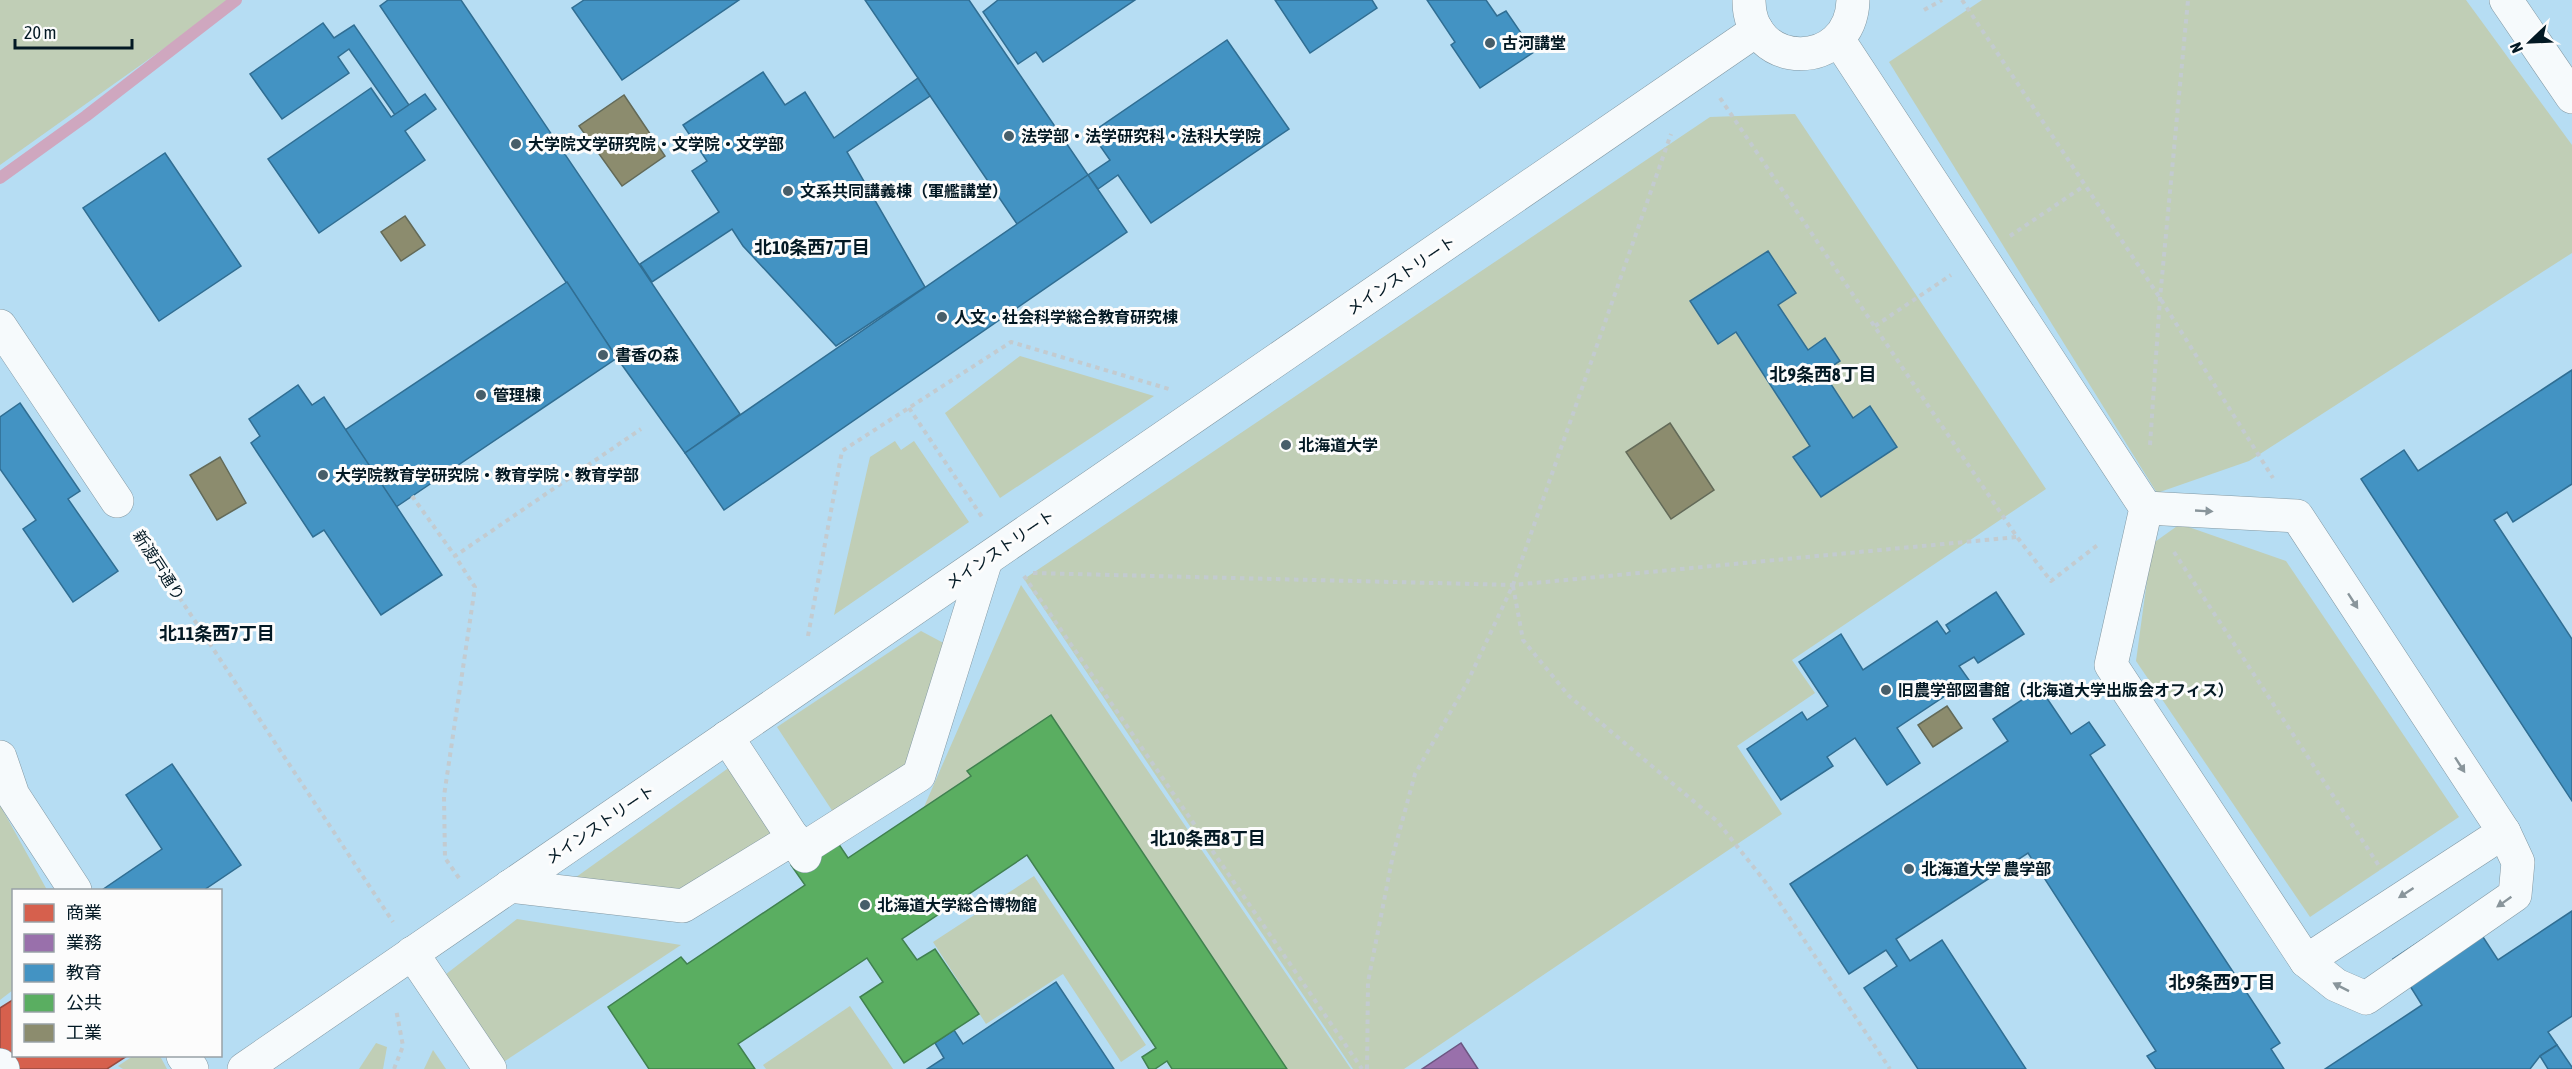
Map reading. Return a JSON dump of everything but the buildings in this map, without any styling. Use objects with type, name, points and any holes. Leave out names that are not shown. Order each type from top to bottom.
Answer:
[{"type":"street","points":[[2506,0],[2572,97]]},
{"type":"street","points":[[1753,15],[1768,42],[1781,50],[1796,54],[1812,54],[1826,48],[1854,12],[2146,508],[2111,665],[2306,961],[2337,986],[2366,998],[2515,895],[2518,862],[2504,832],[2297,516],[2146,508]]},
{"type":"street","name":"メインストリート","points":[[244,1069],[986,560],[1753,15]]},
{"type":"street","points":[[0,326],[117,501]]},
{"type":"street","points":[[510,886],[683,906],[800,848],[919,775],[986,560]]},
{"type":"street","points":[[728,737],[800,848]]},
{"type":"street","points":[[0,757],[13,795],[74,889]]},
{"type":"street","points":[[2306,961],[2400,897],[2504,832]]},
{"type":"street","points":[[412,953],[490,1069]]},
{"type":"street","points":[[0,1065],[3,1069]]},
{"type":"path","points":[[1924,10],[1942,0]]},
{"type":"path","points":[[1962,0],[2160,298],[2297,516]]},
{"type":"path","points":[[2150,450],[2160,298],[2188,0]]},
{"type":"path","points":[[1710,103],[1727,92]]},
{"type":"path","points":[[1719,97],[2017,537],[2051,581],[2146,508],[2400,897]]},
{"type":"path","points":[[1365,1069],[1368,982],[1393,855],[1415,774],[1467,683],[1513,585],[1673,128]]},
{"type":"path","points":[[807,645],[842,451],[1011,342],[1174,391]]},
{"type":"path","points":[[909,408],[984,521]]},
{"type":"path","points":[[455,556],[641,429]]},
{"type":"path","points":[[412,496],[475,587],[444,796],[445,858],[461,881]]},
{"type":"path","name":"新渡戸通り","points":[[117,501],[396,926]]},
{"type":"path","points":[[1365,1069],[1022,573],[1513,585],[2017,537]]},
{"type":"path","points":[[1513,585],[1522,640],[1569,696],[1717,822],[1767,884],[1890,1069]]},
{"type":"path","points":[[394,1069],[403,1046],[395,1005]]},
{"type":"shaded area","name":"北海道大学","points":[[0,0],[2572,0],[2572,1069],[0,1069]]},
{"type":"green space","points":[[0,0],[232,0],[0,165]]},
{"type":"green space","points":[[1982,0],[2466,0],[2572,145],[2572,253],[2249,461],[2157,493],[1889,62]]},
{"type":"green space","points":[[1795,114],[2046,489],[1792,660],[1815,693],[1737,746],[1782,814],[1404,1069],[1353,1069],[1024,579],[1710,117]]},
{"type":"green space","points":[[1020,356],[1154,396],[1000,498],[945,413]]},
{"type":"green space","points":[[895,441],[901,450],[914,441],[969,522],[834,615],[870,457]]},
{"type":"green space","points":[[2180,524],[2286,561],[2459,817],[2310,917],[2136,661],[2152,544]]},
{"type":"green space","points":[[1021,585],[1351,1069],[1287,1069],[968,771],[971,776],[924,807]]},
{"type":"green space","points":[[921,631],[951,647],[913,772],[839,821],[777,727]]},
{"type":"green space","points":[[734,764],[778,834],[682,895],[572,880]]},
{"type":"green space","points":[[0,805],[46,889],[12,889],[12,991],[0,1000]]},
{"type":"green space","points":[[1034,876],[1146,1045],[1121,1062],[1063,974],[986,1024],[933,942]]},
{"type":"green space","points":[[517,919],[681,945],[499,1065],[441,978]]},
{"type":"green space","points":[[850,1006],[893,1069],[766,1069],[763,1065]]},
{"type":"green space","points":[[376,1043],[387,1047],[383,1069],[359,1069]]},
{"type":"green space","points":[[433,1050],[446,1069],[424,1069]]},
{"type":"green space","points":[[132,1057],[161,1057],[167,1069],[123,1069],[118,1066]]},
{"type":"waterway","points":[[0,178],[86,116],[236,0]]},
{"type":"place","name":"古河講堂","points":[[1490,43]]},
{"type":"place","name":"法学部・法学研究科・法科大学院","points":[[1009,136]]},
{"type":"place","name":"大学院文学研究院・文学院・文学部","points":[[516,144]]},
{"type":"place","name":"文系共同講義棟（軍艦講堂）","points":[[788,191]]},
{"type":"place","name":"人文・社会科学総合教育研究棟","points":[[942,317]]},
{"type":"place","name":"書香の森","points":[[603,355]]},
{"type":"place","name":"管理棟","points":[[481,395]]},
{"type":"place","name":"北海道大学","points":[[1286,445]]},
{"type":"place","name":"大学院教育学研究院・教育学院・教育学部","points":[[323,475]]},
{"type":"place","name":"旧農学部図書館（北海道大学出版会オフィス）","points":[[1886,690]]},
{"type":"place","name":"北海道大学 農学部","points":[[1909,869]]},
{"type":"place","name":"北海道大学総合博物館","points":[[865,905]]},
{"type":"district","name":"北10条西7丁目","points":[[812,247]]},
{"type":"district","name":"北9条西8丁目","points":[[1823,374]]},
{"type":"district","name":"北11条西7丁目","points":[[217,633]]},
{"type":"district","name":"北10条西8丁目","points":[[1208,838]]},
{"type":"district","name":"北9条西9丁目","points":[[2222,982]]}]
